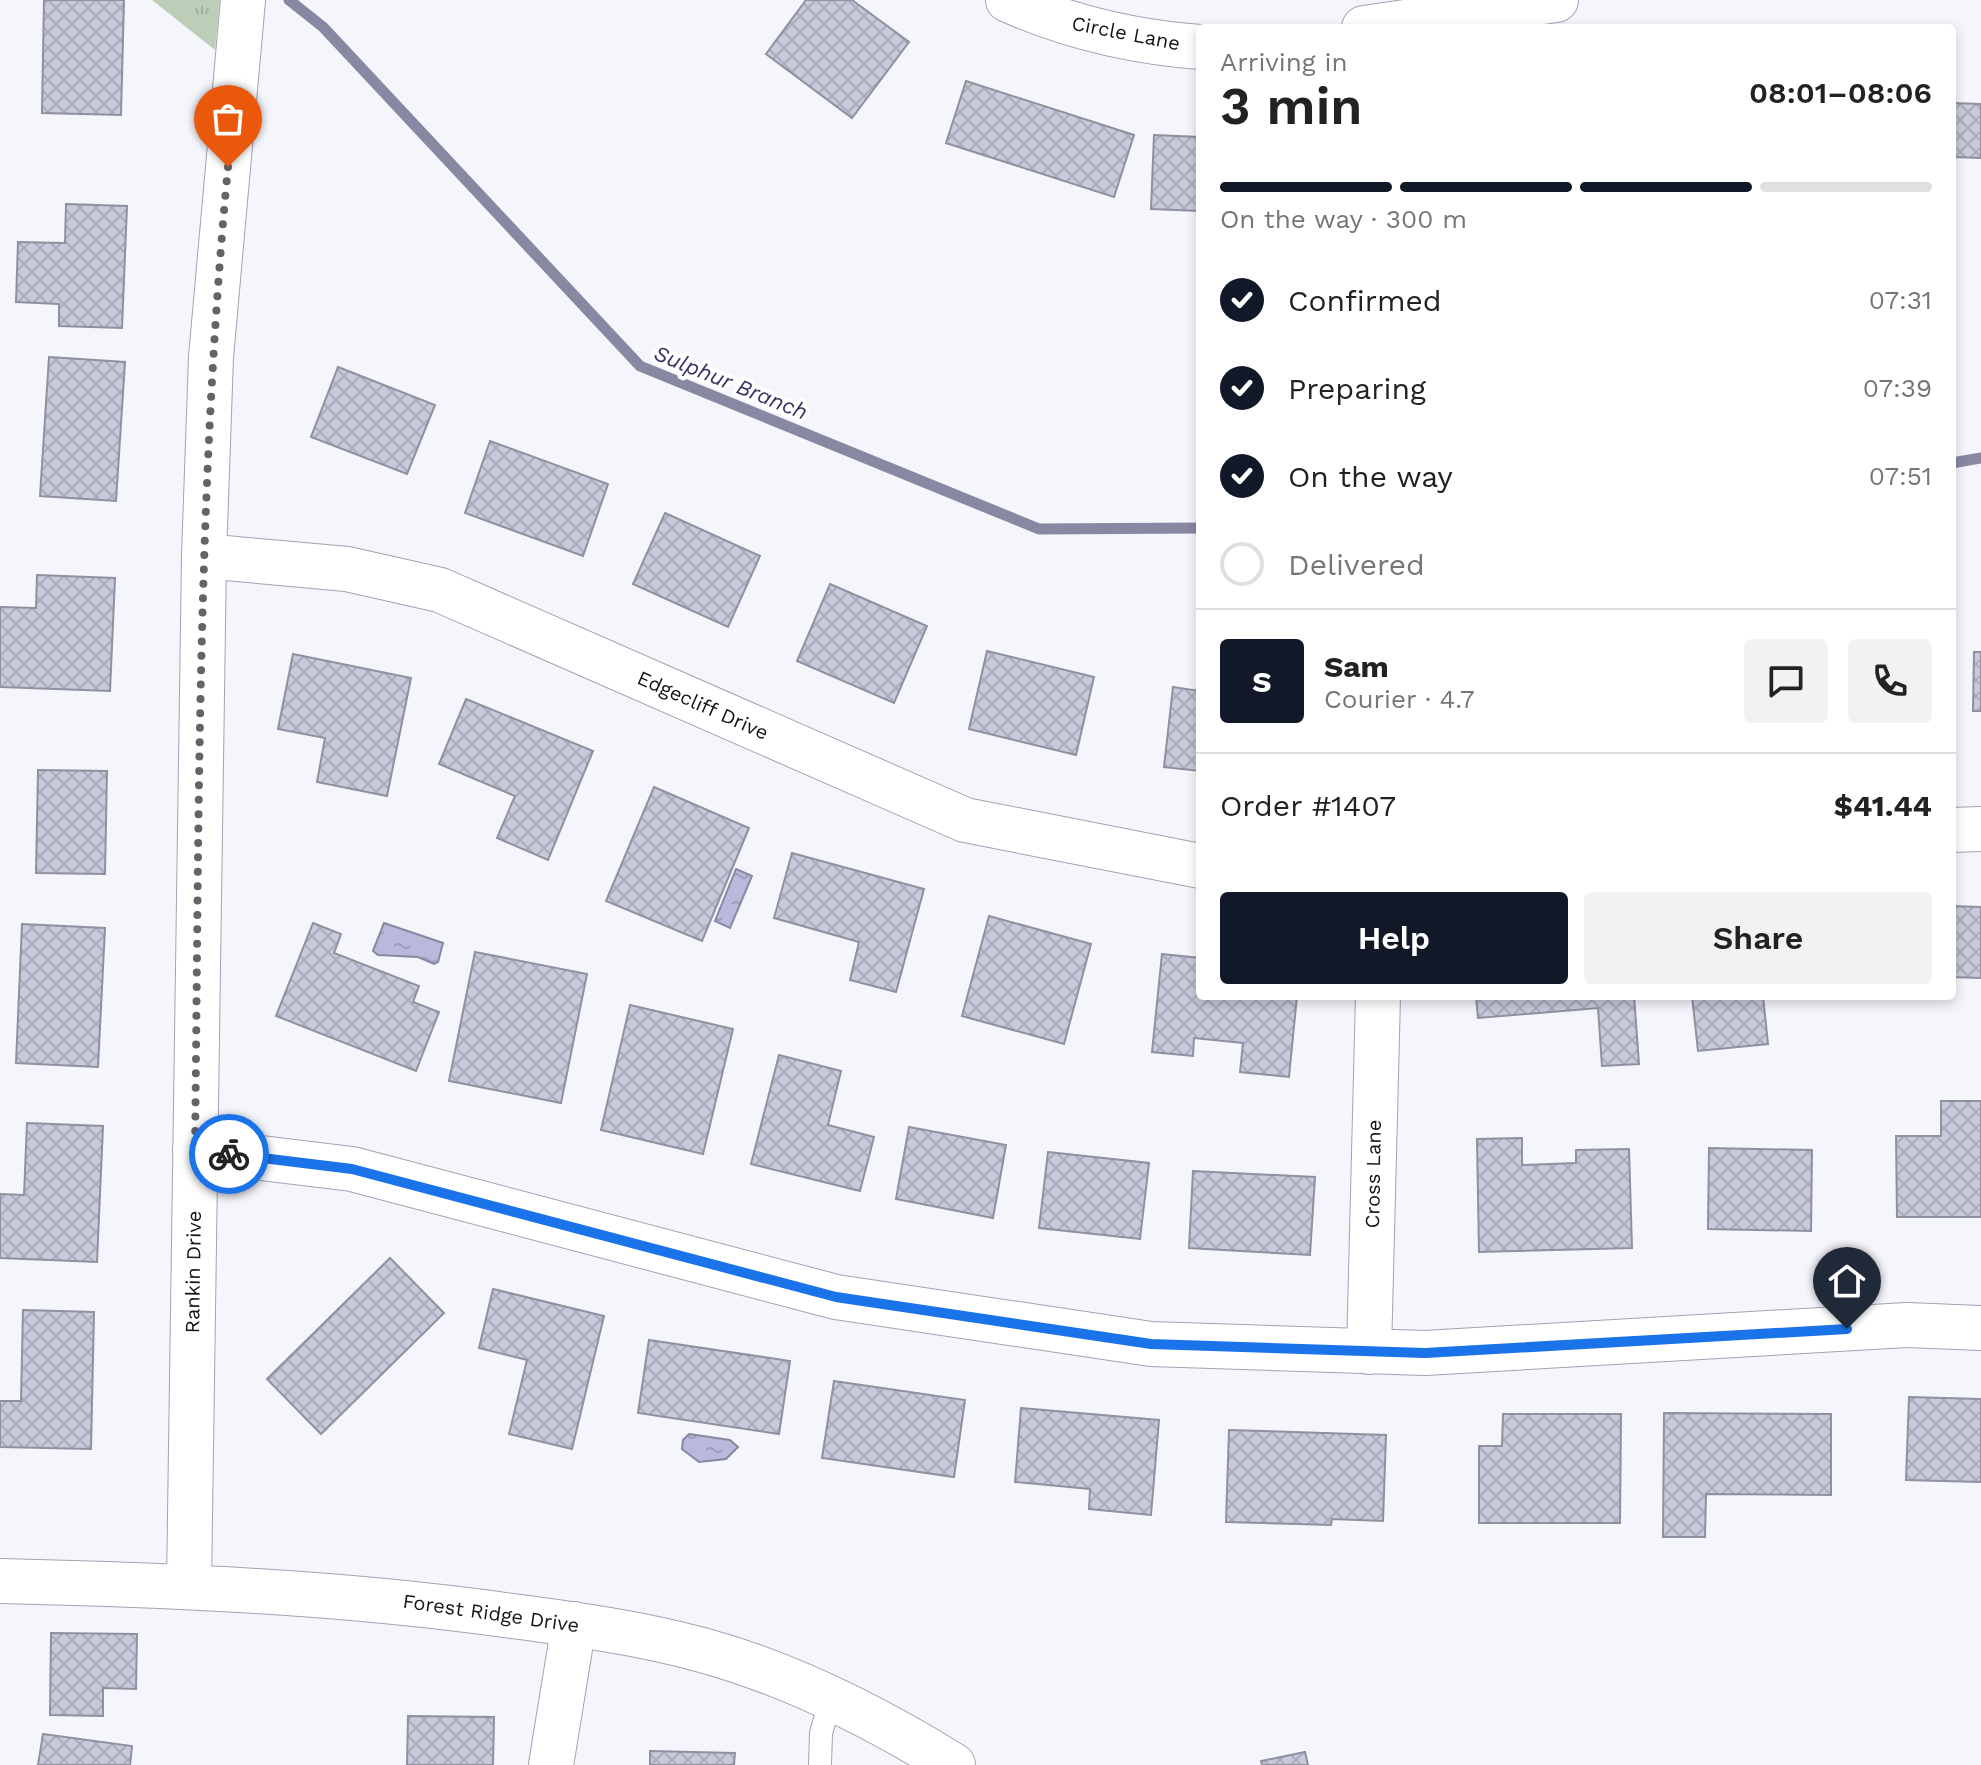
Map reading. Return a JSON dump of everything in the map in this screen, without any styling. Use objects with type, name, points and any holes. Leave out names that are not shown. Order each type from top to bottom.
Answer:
[{"type":"street","name":"Circle Lane","points":[[1008,0],[1092,31],[1161,44],[1196,47]]},
{"type":"street","points":[[1375,24],[1414,10],[1556,0]]},
{"type":"street","name":"Rankin Drive","points":[[189,1586],[204,556],[211,357],[242,20]]},
{"type":"street","name":"Edgecliff Drive","points":[[204,556],[347,569],[440,590],[965,820],[1196,865]]},
{"type":"street","points":[[1956,830],[1981,829]]},
{"type":"street","name":"Cross Lane","points":[[1369,1352],[1378,1000]]},
{"type":"street","points":[[195,1150],[352,1169],[836,1297],[1151,1344],[1425,1353],[1907,1325],[1981,1328]]},
{"type":"street","name":"Forest Ridge Drive","points":[[0,1581],[189,1586],[394,1599],[574,1624],[702,1650],[795,1682],[894,1729],[953,1765]]},
{"type":"street","points":[[551,1765],[574,1624]]},
{"type":"lane","points":[[820,1765],[821,1733],[831,1699]]},
{"type":"green space","points":[[152,0],[220,0],[215,50]]},
{"type":"water","points":[[736,869],[752,876],[730,928],[715,921]]},
{"type":"water","points":[[384,923],[443,943],[438,962],[434,964],[418,957],[378,955],[373,951]]},
{"type":"water","points":[[689,1434],[730,1440],[738,1447],[726,1459],[699,1462],[682,1449],[683,1440]]},
{"type":"building","points":[[44,0],[124,0],[121,115],[42,113]]},
{"type":"building","points":[[806,0],[852,0],[909,42],[852,118],[766,54]]},
{"type":"building","points":[[966,81],[1134,135],[1114,197],[946,143]]},
{"type":"building","points":[[1956,103],[1981,104],[1981,158],[1956,157]]},
{"type":"building","points":[[1154,135],[1196,137],[1196,211],[1151,209]]},
{"type":"building","points":[[66,204],[127,206],[122,328],[59,326],[59,304],[16,302],[18,242],[65,243]]},
{"type":"building","points":[[49,357],[125,362],[116,501],[40,496]]},
{"type":"building","points":[[338,367],[435,405],[407,474],[311,437]]},
{"type":"building","points":[[490,441],[608,484],[583,556],[465,513]]},
{"type":"building","points":[[665,513],[760,556],[728,627],[633,584]]},
{"type":"building","points":[[37,575],[115,578],[110,691],[0,687],[0,607],[36,608]]},
{"type":"building","points":[[830,584],[927,626],[894,703],[797,661]]},
{"type":"building","points":[[987,651],[1094,677],[1076,755],[969,729]]},
{"type":"building","points":[[1974,652],[1981,652],[1981,711],[1973,711]]},
{"type":"building","points":[[293,654],[411,678],[387,796],[317,782],[325,738],[278,729]]},
{"type":"building","points":[[1173,687],[1196,690],[1196,771],[1164,767]]},
{"type":"building","points":[[466,699],[593,751],[548,860],[497,838],[515,796],[439,764]]},
{"type":"building","points":[[38,770],[107,771],[105,874],[36,873]]},
{"type":"building","points":[[654,787],[749,828],[702,941],[606,901]]},
{"type":"building","points":[[792,853],[924,889],[896,992],[850,980],[859,942],[774,918]]},
{"type":"building","points":[[1956,906],[1981,907],[1981,978],[1956,977]]},
{"type":"building","points":[[989,916],[1091,944],[1064,1044],[962,1016]]},
{"type":"building","points":[[313,923],[341,934],[334,953],[419,986],[413,1002],[439,1012],[416,1071],[276,1016]]},
{"type":"building","points":[[22,924],[105,928],[98,1067],[16,1063]]},
{"type":"building","points":[[475,952],[587,974],[561,1103],[449,1081]]},
{"type":"building","points":[[1162,954],[1196,958],[1196,1000],[1297,1000],[1289,1077],[1240,1072],[1243,1043],[1194,1038],[1193,1056],[1152,1052]]},
{"type":"building","points":[[1476,1000],[1634,1000],[1639,1064],[1602,1066],[1598,1008],[1478,1018]]},
{"type":"building","points":[[1692,1000],[1763,1000],[1768,1044],[1698,1051]]},
{"type":"building","points":[[630,1005],[733,1029],[703,1154],[601,1130]]},
{"type":"building","points":[[779,1055],[841,1071],[828,1125],[874,1137],[860,1191],[751,1164]]},
{"type":"building","points":[[1941,1101],[1981,1101],[1981,1217],[1897,1217],[1896,1136],[1941,1136]]},
{"type":"building","points":[[27,1123],[103,1126],[97,1262],[0,1258],[0,1194],[24,1195]]},
{"type":"building","points":[[909,1127],[1006,1145],[993,1218],[896,1199]]},
{"type":"building","points":[[1522,1138],[1522,1165],[1576,1163],[1576,1150],[1629,1149],[1632,1248],[1479,1252],[1477,1139]]},
{"type":"building","points":[[1709,1148],[1812,1150],[1811,1231],[1708,1229]]},
{"type":"building","points":[[1048,1152],[1149,1163],[1140,1239],[1039,1228]]},
{"type":"building","points":[[1193,1171],[1315,1177],[1310,1255],[1189,1248]]},
{"type":"building","points":[[390,1258],[444,1313],[321,1434],[267,1379]]},
{"type":"building","points":[[493,1289],[604,1316],[572,1449],[509,1434],[527,1360],[479,1348]]},
{"type":"building","points":[[23,1310],[94,1312],[91,1449],[0,1447],[0,1401],[21,1401]]},
{"type":"building","points":[[649,1340],[790,1361],[779,1434],[638,1413]]},
{"type":"building","points":[[834,1381],[965,1400],[954,1477],[822,1458]]},
{"type":"building","points":[[1909,1397],[1981,1399],[1981,1482],[1906,1480]]},
{"type":"building","points":[[1021,1408],[1159,1420],[1151,1515],[1089,1509],[1090,1489],[1015,1482]]},
{"type":"building","points":[[1664,1413],[1831,1414],[1831,1495],[1706,1494],[1705,1537],[1663,1537]]},
{"type":"building","points":[[1503,1414],[1621,1414],[1620,1523],[1479,1523],[1479,1446],[1502,1446]]},
{"type":"building","points":[[1229,1430],[1386,1435],[1383,1521],[1332,1519],[1331,1525],[1226,1522]]},
{"type":"building","points":[[51,1633],[137,1634],[136,1689],[103,1688],[103,1716],[50,1715]]},
{"type":"building","points":[[408,1716],[494,1717],[493,1765],[407,1765]]},
{"type":"building","points":[[43,1734],[132,1746],[130,1765],[38,1765]]},
{"type":"building","points":[[650,1751],[735,1753],[734,1765],[650,1765]]},
{"type":"building","points":[[1305,1752],[1308,1765],[1262,1765],[1261,1761]]},
{"type":"waterway","name":"Sulphur Branch","points":[[289,0],[323,27],[640,366],[1039,529],[1196,528]]},
{"type":"waterway","name":"Sulphur Branch","points":[[1956,462],[1981,458]]},
{"type":"way so far","points":[[228,167],[211,357],[204,556],[195,1150],[229,1154]]},
{"type":"route","points":[[229,1154],[352,1169],[836,1297],[1151,1344],[1425,1353],[1847,1329]]}]
